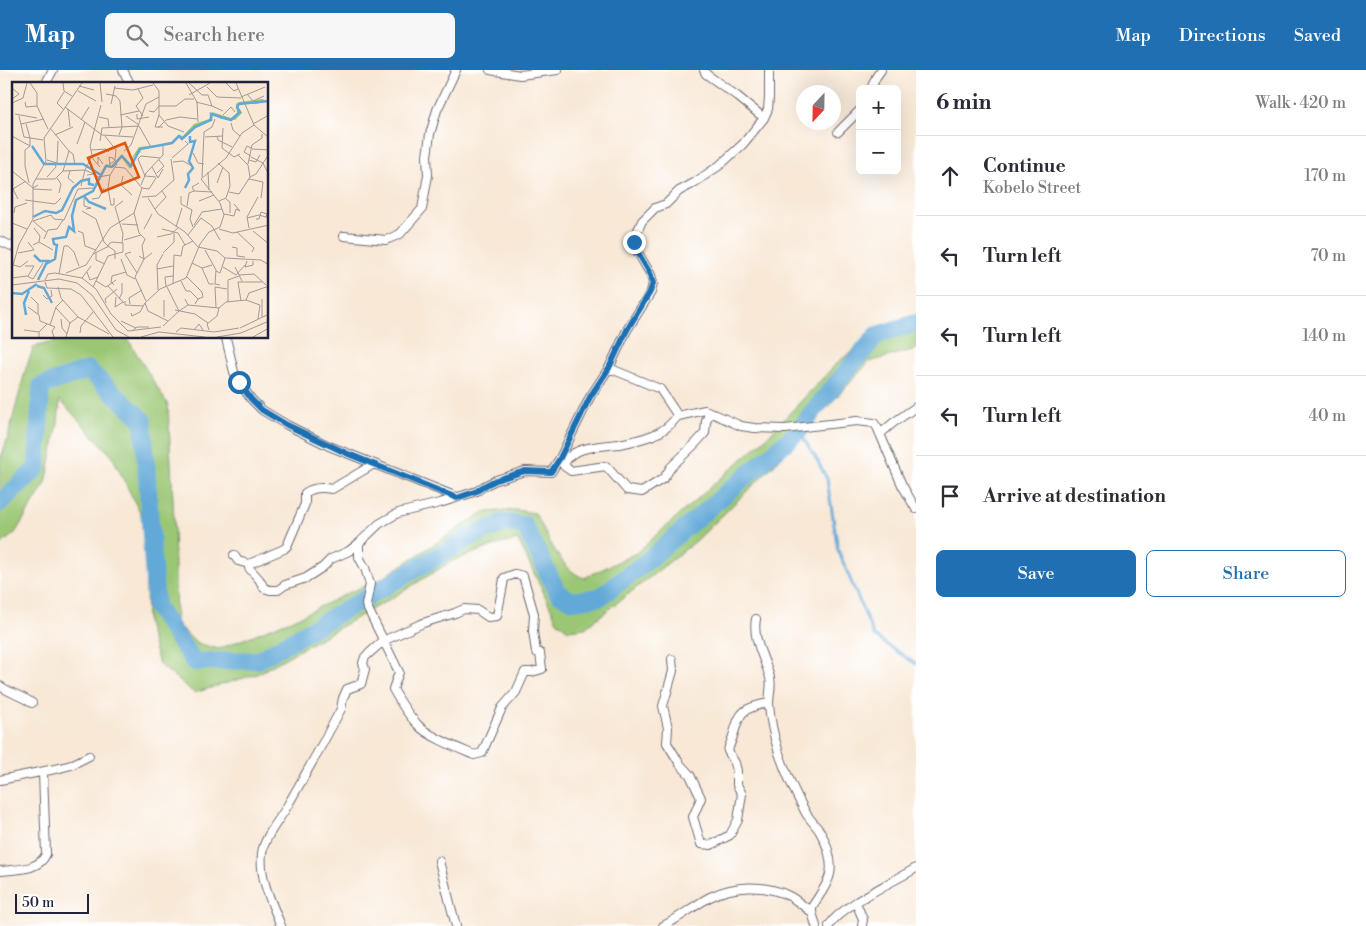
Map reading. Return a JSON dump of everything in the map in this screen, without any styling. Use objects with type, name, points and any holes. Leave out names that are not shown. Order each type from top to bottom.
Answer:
[{"type":"street","points":[[47,81],[53,70]]},
{"type":"street","points":[[123,70],[129,82]]},
{"type":"street","points":[[344,236],[386,240],[400,234],[422,208],[428,175],[426,156],[430,134],[437,110],[456,70]]},
{"type":"street","points":[[490,70],[520,75],[558,70]]},
{"type":"street","points":[[704,70],[706,74],[764,118]]},
{"type":"street","points":[[249,564],[264,588],[278,590],[312,574],[331,560],[349,551],[379,524],[398,513],[457,498],[477,491],[496,480],[525,471],[551,472],[560,458],[590,397],[609,368],[627,330],[650,292],[653,283],[651,275],[634,246],[634,235],[642,221],[655,208],[666,204],[679,192],[720,165],[743,144],[764,118],[768,109],[769,70]]},
{"type":"street","points":[[873,85],[881,70]]},
{"type":"street","points":[[838,132],[856,114]]},
{"type":"street","points":[[0,241],[12,246]]},
{"type":"street","points":[[226,339],[234,372],[239,382],[251,399],[262,410],[329,446],[457,498]]},
{"type":"street","points":[[609,368],[660,390],[678,416]]},
{"type":"street","points":[[880,434],[893,422],[916,407]]},
{"type":"street","points":[[710,412],[706,421],[705,433],[671,467],[664,478],[642,492],[627,490],[606,466],[571,471],[564,466],[566,459],[573,453],[585,449],[620,444],[653,435],[668,428],[678,416],[705,410],[710,412],[741,426],[754,428],[785,428],[857,421],[874,423],[902,485],[916,509]]},
{"type":"street","points":[[234,555],[238,561],[249,564],[284,549],[287,546],[304,504],[305,493],[311,488],[332,489],[374,464]]},
{"type":"street","points":[[281,926],[264,882],[262,852],[267,836],[289,804],[341,709],[347,690],[361,684],[365,669],[363,663],[365,657],[383,641],[423,623],[464,609],[478,610],[488,617],[497,616],[504,578],[515,574],[523,576],[532,605],[534,614],[532,631],[536,652],[540,653],[542,670],[524,672],[516,692],[502,708],[482,753],[474,755],[419,727],[401,705],[393,689],[399,672],[383,641],[366,605],[370,584],[359,557],[359,543]]},
{"type":"street","points":[[756,620],[755,636],[770,680],[769,703],[774,735],[780,755],[796,793],[808,816],[820,832],[830,856],[828,879],[812,907],[816,926]]},
{"type":"street","points":[[672,659],[673,672],[663,706],[668,728],[666,743],[690,775],[701,798],[693,817],[700,844],[711,845],[730,835],[738,820],[742,794],[737,786],[737,771],[728,751],[729,747],[741,713],[754,705],[769,703]]},
{"type":"street","points":[[0,686],[32,703]]},
{"type":"street","points":[[0,780],[43,773],[71,765],[89,756]]},
{"type":"street","points":[[0,871],[34,866],[44,860],[46,854],[43,773]]},
{"type":"street","points":[[439,861],[456,926]]},
{"type":"street","points":[[830,926],[832,920],[856,903],[916,868]]},
{"type":"street","points":[[663,926],[711,897],[733,889],[770,889],[790,897],[812,912]]},
{"type":"street","points":[[856,903],[863,919],[862,926]]},
{"type":"green space","points":[[916,317],[916,349],[869,362],[778,461],[696,541],[585,628],[568,630],[557,621],[518,540],[493,546],[452,561],[397,595],[257,674],[194,693],[159,664],[147,624],[144,521],[112,456],[60,400],[58,423],[46,483],[15,533],[0,545],[0,460],[26,368],[34,347],[63,339],[128,339],[168,405],[174,520],[176,623],[196,643],[219,649],[303,615],[379,580],[484,512],[516,510],[535,513],[549,541],[561,559],[575,574],[584,578],[636,553],[767,437],[838,362],[888,324]]},
{"type":"waterway","points":[[0,503],[37,468],[41,386],[88,370],[143,420],[156,607],[194,662],[258,660],[469,538],[503,523],[524,525],[558,593],[573,601],[600,597],[647,561],[799,431],[814,410],[877,335],[916,323]]},
{"type":"waterway","points":[[799,431],[827,479],[838,550],[874,636],[916,664]]},
{"type":"route","points":[[239,382],[251,399],[262,410],[287,425],[329,446],[457,498],[477,491],[496,480],[508,478],[525,471],[551,472],[560,458],[590,397],[609,368],[627,330],[650,292],[653,283],[651,275],[634,246],[634,242]]}]
